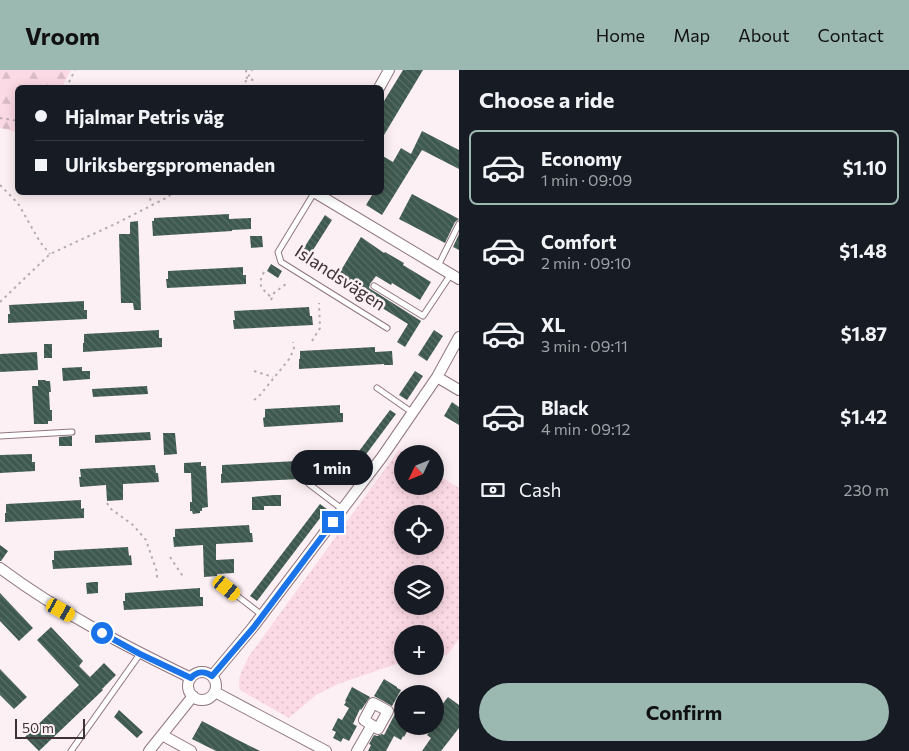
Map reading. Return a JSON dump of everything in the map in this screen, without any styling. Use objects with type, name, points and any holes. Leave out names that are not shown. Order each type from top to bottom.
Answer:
[{"type":"street","points":[[380,85],[389,70]]},
{"type":"street","name":"Islandsvägen","points":[[317,195],[455,277]]},
{"type":"street","points":[[212,676],[262,616],[382,457],[437,377],[459,337]]},
{"type":"street","points":[[437,377],[459,390]]},
{"type":"street","points":[[0,568],[61,610],[140,654],[191,678]]},
{"type":"street","points":[[205,672],[212,676],[216,684],[215,692],[205,699],[193,696],[189,686],[193,675],[205,672]]},
{"type":"street","points":[[215,692],[326,751]]},
{"type":"street","points":[[149,751],[193,696]]},
{"type":"street","points":[[358,751],[372,725]]},
{"type":"street","points":[[162,736],[191,751]]},
{"type":"lane","name":"Islandsvägen","points":[[313,195],[278,252],[281,262],[387,328]]},
{"type":"lane","points":[[438,266],[459,224]]},
{"type":"lane","points":[[374,286],[424,316],[455,277]]},
{"type":"lane","points":[[378,388],[413,413]]},
{"type":"lane","points":[[0,436],[72,432]]},
{"type":"lane","points":[[309,484],[343,510]]},
{"type":"lane","points":[[227,588],[262,616]]},
{"type":"lane","points":[[71,751],[140,654]]},
{"type":"path","points":[[67,85],[74,70]]},
{"type":"path","points":[[246,70],[247,79]]},
{"type":"path","points":[[244,85],[252,70]]},
{"type":"path","points":[[247,79],[254,80]]},
{"type":"path","points":[[0,118],[15,120]]},
{"type":"path","points":[[0,185],[19,205],[37,237],[50,254]]},
{"type":"path","points":[[149,195],[152,205]]},
{"type":"path","points":[[0,302],[50,254],[115,224],[170,195]]},
{"type":"path","points":[[264,272],[260,285],[271,299],[274,292],[286,284]]},
{"type":"path","points":[[312,340],[320,328],[319,302]]},
{"type":"path","points":[[254,400],[290,358],[294,348],[293,342]]},
{"type":"path","points":[[254,371],[274,377]]},
{"type":"path","points":[[107,503],[133,525],[146,540],[157,572],[157,580]]},
{"type":"path","points":[[170,556],[184,578]]},
{"type":"green space","points":[[0,70],[71,70],[63,85],[15,85],[15,132],[0,128]]},
{"type":"green space","points":[[394,457],[394,495],[444,495],[444,479],[459,488],[459,639],[447,655],[444,655],[444,625],[394,625],[394,665],[338,684],[316,695],[289,718],[240,690],[239,681],[249,656]]},
{"type":"building","points":[[403,70],[423,70],[384,135],[384,101]]},
{"type":"building","points":[[422,131],[459,150],[459,169],[422,150],[382,215],[366,205],[372,195],[384,195],[384,157],[393,162],[401,148],[411,154]]},
{"type":"building","points":[[412,194],[459,219],[455,222],[445,243],[399,219]]},
{"type":"building","points":[[229,214],[229,219],[251,218],[251,229],[153,236],[152,221],[154,221],[154,218]]},
{"type":"building","points":[[325,215],[332,220],[308,258],[300,254]]},
{"type":"building","points":[[138,221],[141,310],[134,310],[133,303],[121,303],[119,234],[130,234],[130,222]]},
{"type":"building","points":[[459,234],[459,250],[453,247]]},
{"type":"building","points":[[250,236],[262,236],[263,247],[251,248]]},
{"type":"building","points":[[361,237],[431,282],[420,300],[392,283],[391,285],[376,276],[370,284],[369,288],[421,321],[405,347],[397,342],[408,324],[350,288],[351,285],[337,277]]},
{"type":"building","points":[[271,264],[282,271],[278,278],[267,271]]},
{"type":"building","points":[[243,267],[243,275],[246,275],[246,284],[167,288],[166,279],[168,279],[168,271]]},
{"type":"building","points":[[84,301],[87,319],[8,323],[9,305]]},
{"type":"building","points":[[309,307],[313,325],[234,329],[234,311]]},
{"type":"building","points":[[159,330],[159,338],[162,338],[162,347],[83,352],[84,334]]},
{"type":"building","points":[[434,330],[443,336],[427,361],[418,355]]},
{"type":"building","points":[[44,344],[52,344],[52,358],[44,358]]},
{"type":"building","points":[[375,347],[375,352],[392,351],[393,365],[299,369],[300,351]]},
{"type":"building","points":[[37,352],[38,370],[0,372],[0,354]]},
{"type":"building","points":[[82,367],[82,371],[90,371],[90,379],[63,381],[62,368]]},
{"type":"building","points":[[415,371],[423,376],[407,400],[399,395]]},
{"type":"building","points":[[38,380],[50,381],[51,392],[49,392],[52,421],[48,421],[48,424],[34,424],[32,386],[38,386]]},
{"type":"building","points":[[147,386],[148,394],[93,397],[92,389]]},
{"type":"building","points":[[452,402],[459,407],[459,425],[444,416]]},
{"type":"building","points":[[340,405],[340,413],[343,413],[343,422],[264,427],[265,409]]},
{"type":"building","points":[[390,410],[396,414],[344,484],[338,479]]},
{"type":"building","points":[[150,432],[151,440],[95,443],[95,435]]},
{"type":"building","points":[[163,433],[175,433],[177,454],[164,455]]},
{"type":"building","points":[[72,436],[72,446],[59,446],[59,437]]},
{"type":"building","points":[[32,454],[32,462],[35,462],[35,471],[0,473],[0,455]]},
{"type":"building","points":[[297,461],[300,479],[221,483],[222,465]]},
{"type":"building","points":[[201,462],[201,466],[206,466],[208,507],[202,508],[200,513],[193,514],[190,511],[190,502],[192,502],[191,473],[184,473],[184,463]]},
{"type":"building","points":[[155,465],[159,482],[123,484],[123,500],[107,501],[106,485],[80,487],[80,469]]},
{"type":"building","points":[[281,495],[281,506],[264,506],[264,510],[252,510],[252,497]]},
{"type":"building","points":[[81,500],[81,509],[84,508],[84,518],[5,522],[6,504]]},
{"type":"building","points":[[320,504],[327,509],[257,601],[250,596]]},
{"type":"building","points":[[249,525],[253,542],[216,544],[216,560],[234,559],[234,573],[204,577],[203,545],[174,547],[173,537],[175,537],[175,529]]},
{"type":"building","points":[[0,545],[8,551],[1,561],[0,561]]},
{"type":"building","points":[[128,547],[132,565],[53,569],[54,551]]},
{"type":"building","points":[[98,582],[98,593],[87,594],[86,583]]},
{"type":"building","points":[[200,588],[203,606],[124,610],[123,601],[125,601],[125,593]]},
{"type":"building","points":[[0,593],[33,628],[19,641],[0,621]]},
{"type":"building","points":[[51,627],[83,661],[79,666],[90,677],[104,663],[116,675],[103,690],[39,751],[25,737],[79,685],[37,640]]},
{"type":"building","points":[[0,669],[27,697],[14,709],[0,695]]},
{"type":"building","points":[[384,679],[394,685],[394,702],[392,706],[374,696]]},
{"type":"building","points":[[352,687],[370,697],[360,709],[353,724],[357,726],[349,741],[343,738],[341,742],[333,738],[336,732],[332,730],[338,718],[342,720],[349,708],[344,705]]},
{"type":"building","points":[[448,697],[459,705],[459,728],[441,751],[422,751],[431,738],[427,735],[444,735],[444,702]]},
{"type":"building","points":[[119,710],[143,732],[137,738],[114,717]]},
{"type":"building","points":[[394,716],[394,735],[405,735],[404,737],[401,740],[394,736],[386,751],[368,751],[371,745],[369,744],[374,735],[384,735]]},
{"type":"building","points":[[202,721],[260,751],[216,751],[192,739]]},
{"type":"route","points":[[102,633],[140,654],[191,678],[193,675],[201,672],[212,676],[254,627],[333,522]]}]
